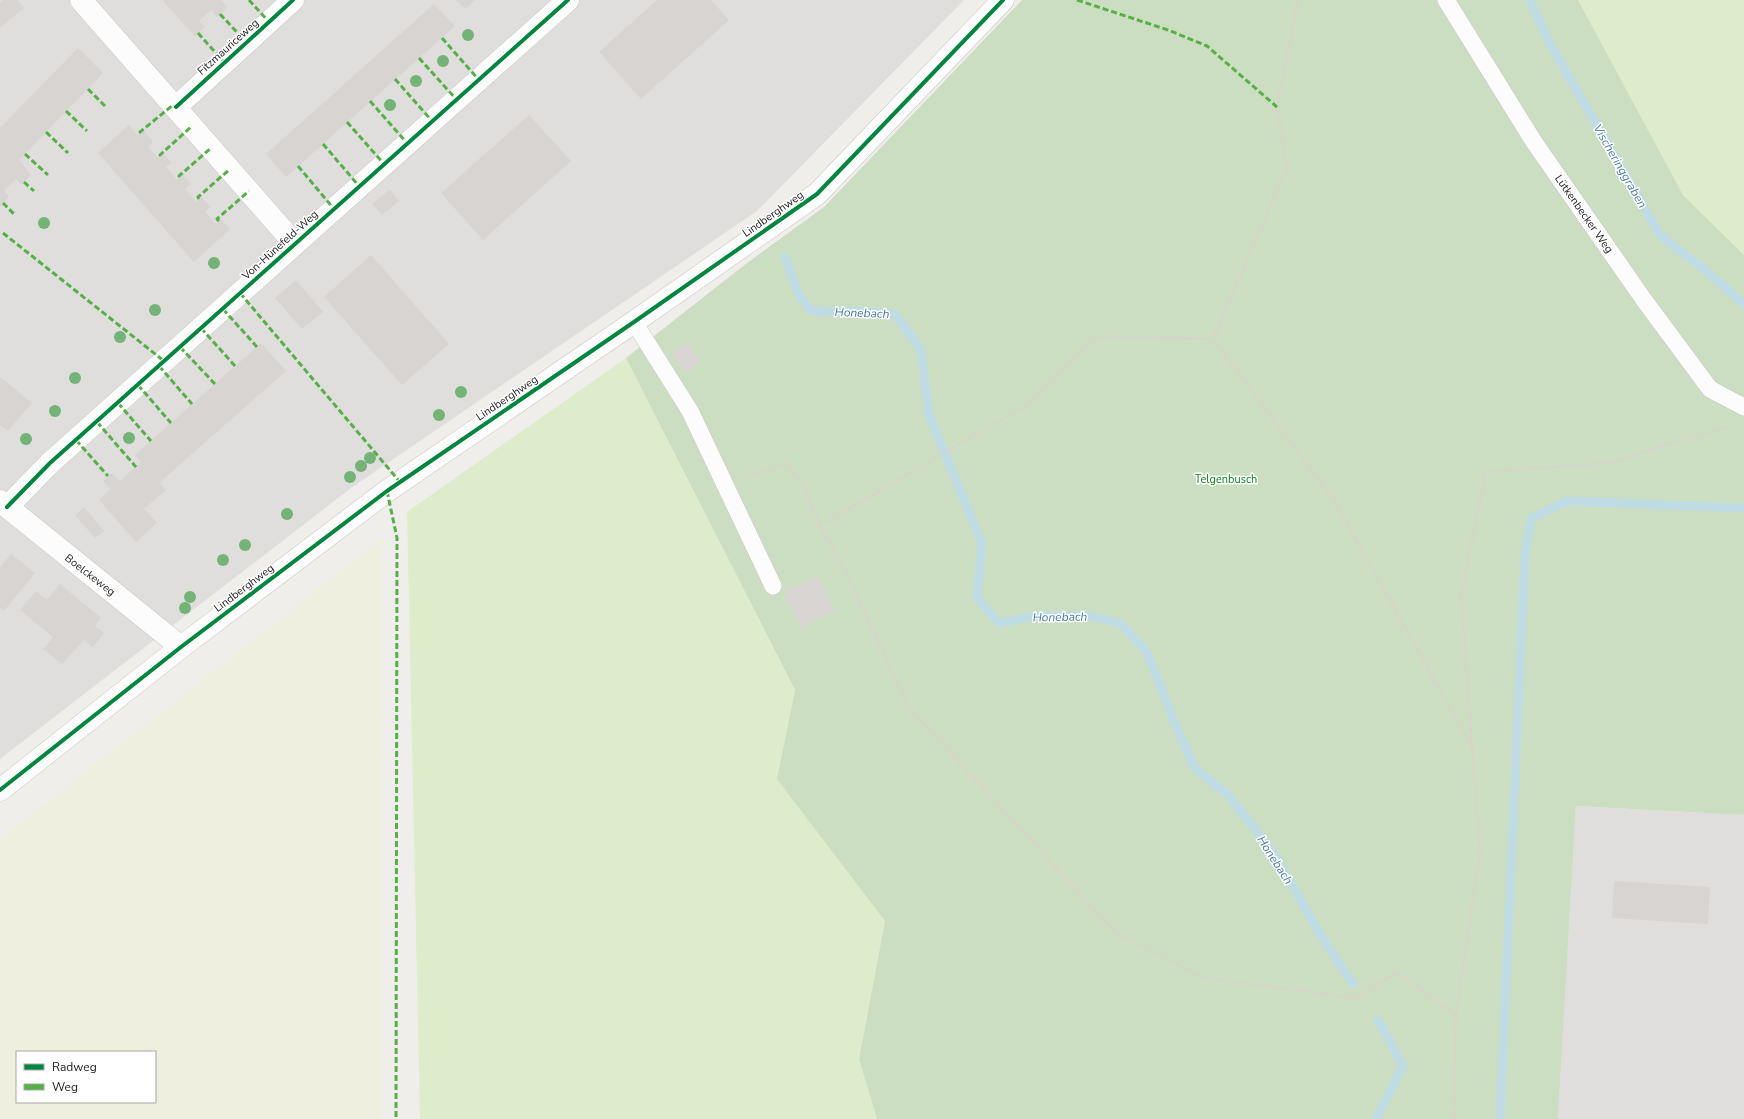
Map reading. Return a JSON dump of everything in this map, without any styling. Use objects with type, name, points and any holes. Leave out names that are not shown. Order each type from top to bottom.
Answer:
[{"type":"street","points":[[81,0],[295,244]]},
{"type":"street","name":"Fitzmauriceweg","points":[[176,107],[293,0]]},
{"type":"street","name":"Von-Hünefeld-Weg","points":[[4,504],[568,0]]},
{"type":"street","name":"Lindberghweg","points":[[0,790],[181,647],[387,491],[634,322],[817,194],[1003,0]]},
{"type":"street","name":"Boelckeweg","points":[[4,504],[181,647]]},
{"type":"lane","name":"Lütkenbecker Weg","points":[[1446,0],[1534,142],[1644,300],[1710,389],[1744,407]]},
{"type":"lane","points":[[634,322],[690,411],[773,586]]},
{"type":"path","points":[[1213,339],[1287,168],[1277,107],[1298,0]]},
{"type":"path","points":[[820,526],[1026,405],[1098,336],[1213,339]]},
{"type":"path","points":[[1213,339],[1335,502],[1473,749]]},
{"type":"path","points":[[1454,1119],[1456,1016],[1480,853],[1461,595],[1486,472],[1608,463],[1729,426]]},
{"type":"path","points":[[725,484],[786,463],[804,484],[820,526],[846,572],[908,706],[1115,932],[1205,978],[1354,998],[1398,972],[1456,1016]]},
{"type":"shaded area","points":[[0,0],[964,0],[757,211],[351,488],[0,759]]},
{"type":"shaded area","points":[[1576,806],[1744,815],[1744,1119],[1558,1119]]},
{"type":"green space","name":"Telgenbusch","points":[[1022,0],[1578,0],[1683,195],[1744,255],[1744,815],[1576,806],[1558,1119],[877,1119],[859,1059],[885,921],[777,779],[795,690],[626,358],[747,263],[824,207]]},
{"type":"green space","points":[[1578,0],[1744,0],[1744,255],[1683,195]]},
{"type":"green space","points":[[626,358],[795,690],[778,779],[885,921],[859,1059],[877,1119],[420,1119],[407,512]]},
{"type":"green space","points":[[382,539],[382,1119],[0,1119],[0,839]]},
{"type":"building","points":[[3,0],[17,0],[24,8],[0,28],[0,3]]},
{"type":"building","points":[[221,0],[227,7],[217,17],[211,10],[199,21],[205,27],[195,36],[163,1]]},
{"type":"building","points":[[456,0],[475,0],[465,9]]},
{"type":"building","points":[[657,0],[711,0],[729,20],[641,99],[599,52]]},
{"type":"building","points":[[434,4],[455,26],[286,177],[266,154]]},
{"type":"building","points":[[78,48],[103,73],[19,160],[31,175],[21,185],[16,179],[4,191],[9,197],[0,206],[0,128]]},
{"type":"building","points":[[529,115],[571,161],[483,240],[441,193]]},
{"type":"building","points":[[129,125],[138,136],[144,131],[153,142],[148,147],[158,158],[164,154],[172,163],[166,167],[177,180],[183,175],[191,184],[185,189],[196,202],[201,197],[211,207],[205,211],[215,224],[221,219],[230,229],[194,262],[98,153]]},
{"type":"building","points":[[390,189],[399,201],[382,215],[372,204]]},
{"type":"building","points":[[371,255],[449,344],[402,385],[324,297]]},
{"type":"building","points":[[296,280],[323,312],[302,329],[275,298]]},
{"type":"building","points":[[688,342],[701,362],[685,373],[671,353]]},
{"type":"building","points":[[261,343],[286,371],[159,483],[166,490],[144,509],[157,523],[136,542],[99,500],[111,489],[103,481],[112,473],[120,481],[141,462],[135,455]]},
{"type":"building","points":[[0,377],[32,403],[8,431],[0,425]]},
{"type":"building","points":[[84,507],[104,531],[95,538],[75,515]]},
{"type":"building","points":[[11,554],[35,573],[4,611],[0,608],[0,568]]},
{"type":"building","points":[[817,576],[835,610],[802,627],[784,593]]},
{"type":"building","points":[[60,584],[101,618],[95,626],[104,633],[93,647],[84,640],[62,664],[43,649],[53,637],[20,610],[36,591],[47,600]]},
{"type":"building","points":[[1614,881],[1710,887],[1708,924],[1612,918]]},
{"type":"waterway","name":"Vischeringgraben","points":[[1530,0],[1548,40],[1660,235],[1705,270],[1744,304]]},
{"type":"waterway","name":"Honebach","points":[[785,257],[800,297],[809,309],[822,312],[862,311],[895,314],[921,350],[929,415],[982,543],[977,598],[999,623],[1035,616],[1092,616],[1121,624],[1147,652],[1176,726],[1195,768],[1228,795],[1275,855],[1320,934],[1353,984]]},
{"type":"waterway","points":[[1500,1119],[1525,554],[1531,519],[1566,501],[1744,508]]},
{"type":"waterway","name":"Honebach","points":[[1376,1119],[1403,1066],[1378,1020]]},
{"type":"marked path","points":[[249,0],[269,22]]},
{"type":"marked path","points":[[1077,0],[1168,30],[1207,46],[1277,107]]},
{"type":"marked path","points":[[220,14],[246,42]]},
{"type":"marked path","points":[[198,33],[224,62]]},
{"type":"marked path","points":[[442,38],[478,79]]},
{"type":"marked path","points":[[419,58],[456,99]]},
{"type":"marked path","points":[[395,79],[432,121]]},
{"type":"marked path","points":[[88,89],[107,108]]},
{"type":"marked path","points":[[370,101],[407,143]]},
{"type":"marked path","points":[[141,133],[140,132],[173,105]]},
{"type":"marked path","points":[[66,111],[87,131]]},
{"type":"marked path","points":[[347,122],[384,164]]},
{"type":"marked path","points":[[161,156],[160,155],[192,126]]},
{"type":"marked path","points":[[46,132],[68,153]]},
{"type":"marked path","points":[[323,144],[359,186]]},
{"type":"marked path","points":[[180,177],[179,176],[211,148]]},
{"type":"marked path","points":[[25,154],[48,175]]},
{"type":"marked path","points":[[298,166],[334,209]]},
{"type":"marked path","points":[[199,199],[198,197],[230,169]]},
{"type":"marked path","points":[[24,182],[34,191]]},
{"type":"marked path","points":[[219,221],[217,219],[249,191]]},
{"type":"marked path","points":[[3,203],[14,214]]},
{"type":"marked path","points":[[3,233],[164,361]]},
{"type":"marked path","points":[[240,293],[400,482]]},
{"type":"marked path","points":[[223,309],[257,347]]},
{"type":"marked path","points":[[201,328],[235,366]]},
{"type":"marked path","points":[[180,347],[215,384]]},
{"type":"marked path","points":[[159,366],[192,404]]},
{"type":"marked path","points":[[138,385],[171,423]]},
{"type":"marked path","points":[[118,403],[151,441]]},
{"type":"marked path","points":[[97,422],[136,467]]},
{"type":"marked path","points":[[76,440],[108,476]]},
{"type":"marked path","points":[[387,491],[397,538],[396,1119]]},
{"type":"cycle path","points":[[176,107],[293,0]]},
{"type":"cycle path","points":[[7,507],[50,463],[568,0]]},
{"type":"cycle path","points":[[0,790],[181,647],[387,491],[634,322],[817,194],[1003,0]]}]
